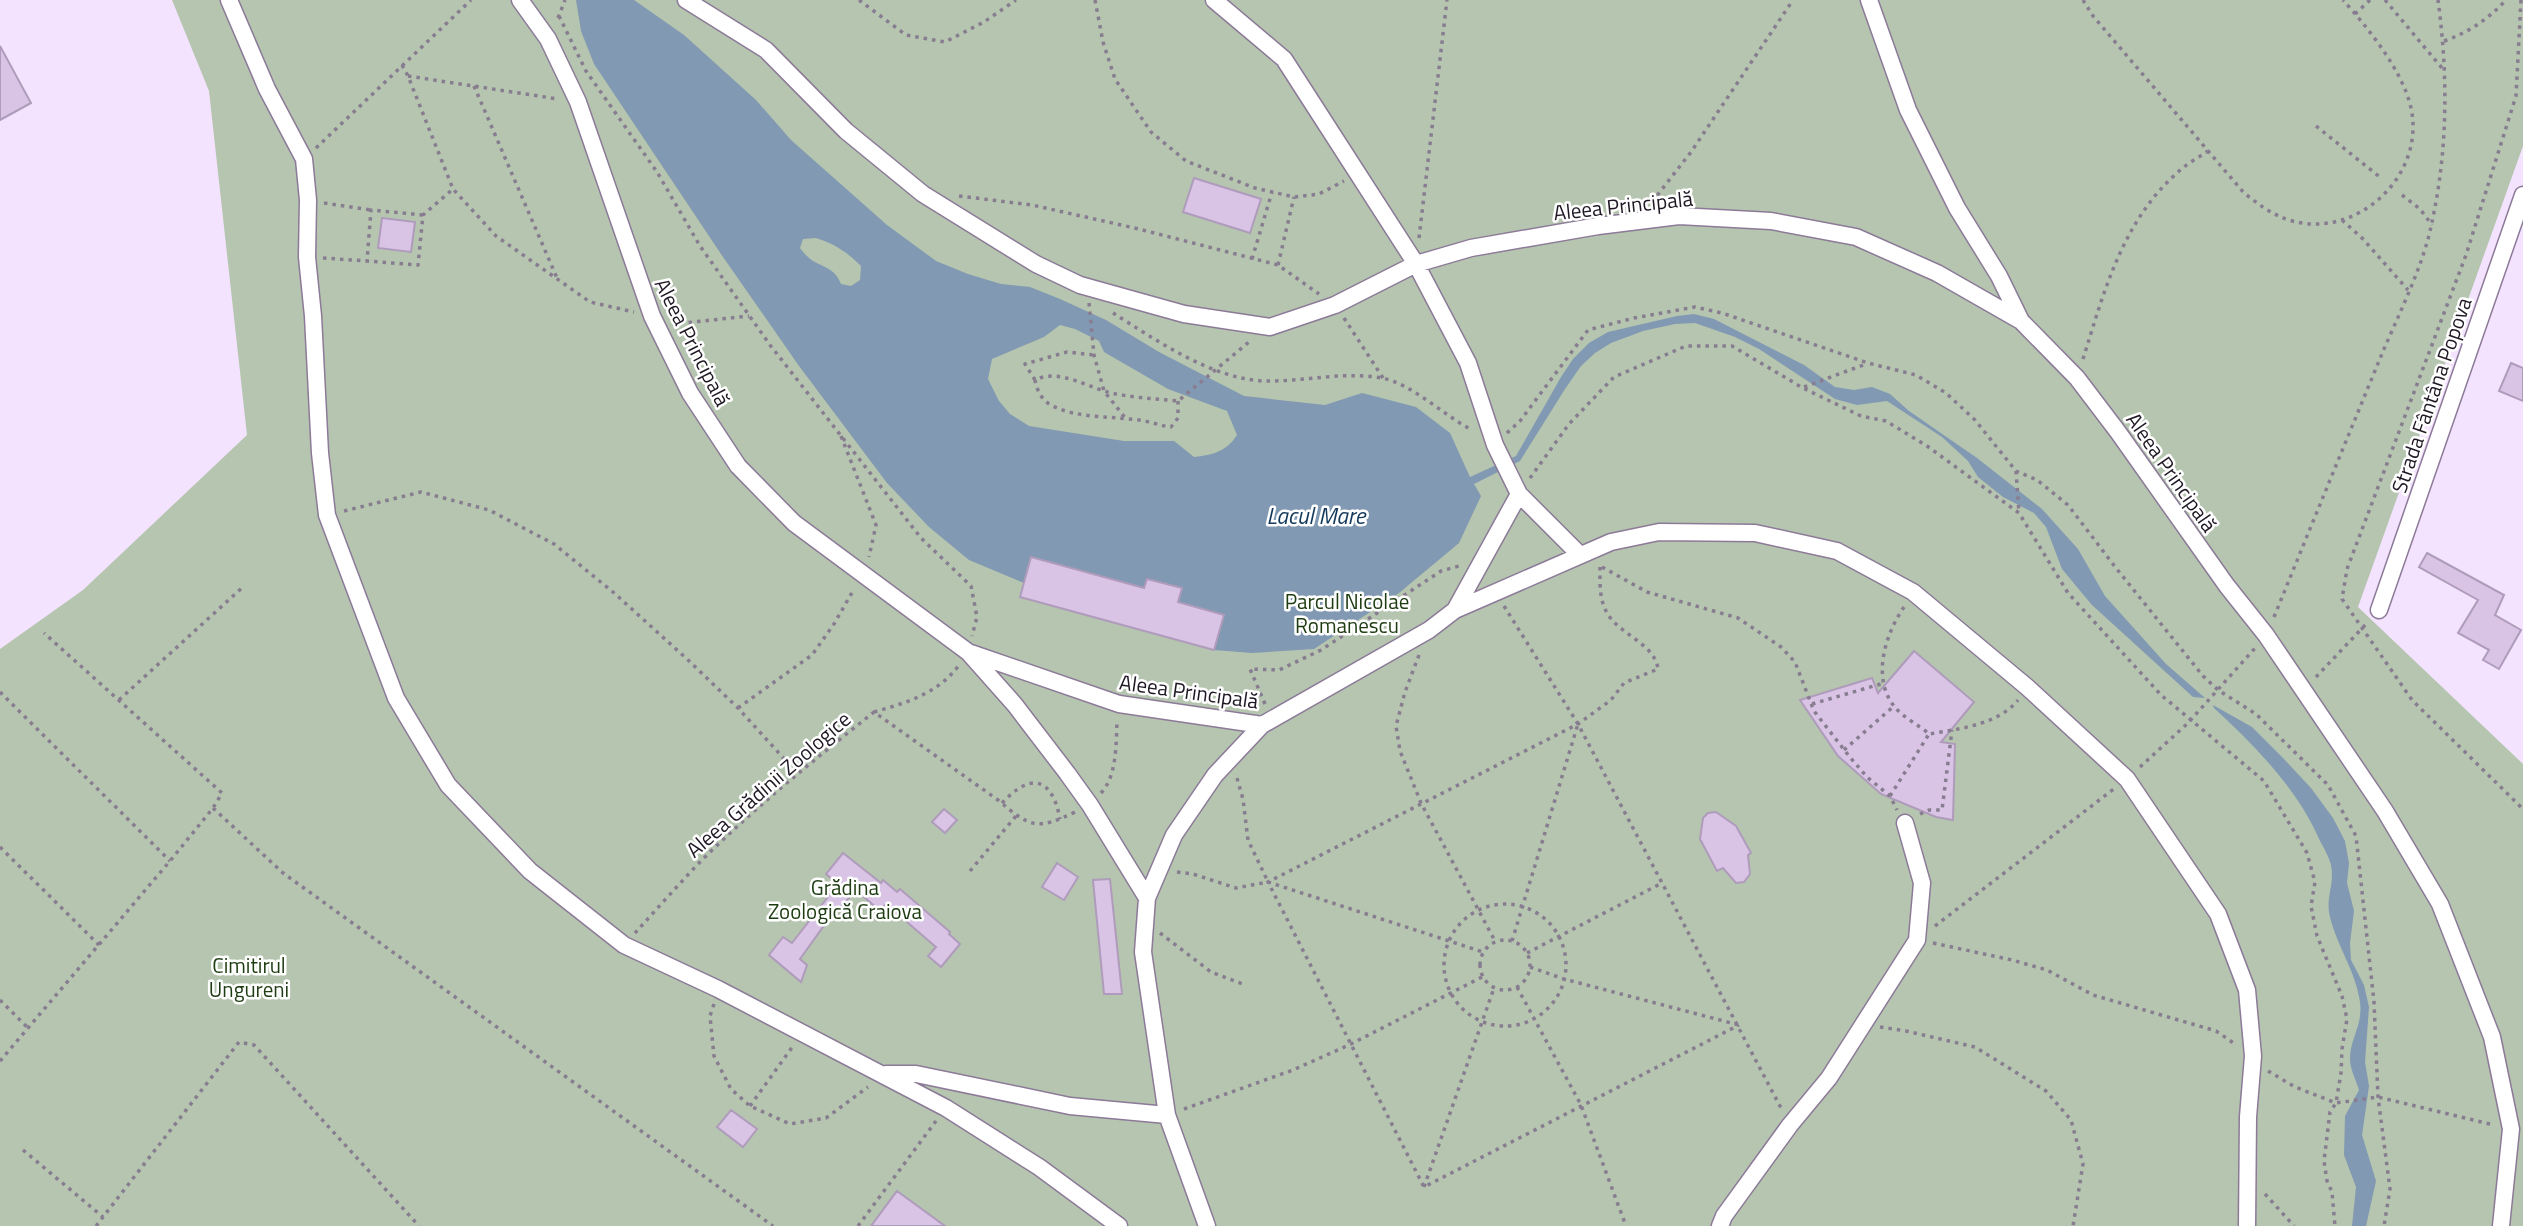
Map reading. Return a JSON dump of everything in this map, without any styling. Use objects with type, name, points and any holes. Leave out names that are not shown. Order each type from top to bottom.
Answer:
[{"type":"street","points":[[229,0],[267,89],[304,159],[308,200],[307,257],[320,453],[327,515],[396,698],[449,785],[530,871],[624,945],[718,989],[946,1108],[1039,1167],[1119,1226]]},
{"type":"street","name":"Aleea Principală","points":[[520,0],[548,38],[578,102],[652,316],[690,393],[738,466],[794,523],[968,652],[1015,705],[1090,805],[1147,898]]},
{"type":"street","points":[[685,0],[766,50],[846,131],[923,194],[1037,264],[1080,285],[1184,314],[1269,327]]},
{"type":"street","points":[[1214,0],[1284,59],[1416,264],[1468,363],[1496,444],[1519,494],[1579,554]]},
{"type":"street","points":[[1869,0],[1908,110],[1957,208],[1999,276],[2021,321]]},
{"type":"street","name":"Strada Fântâna Popova","points":[[2379,610],[2523,195]]},
{"type":"street","name":"Aleea Principală","points":[[1269,327],[1335,305],[1416,264],[1471,248],[1679,216],[1771,221],[1856,237],[1937,273],[2021,321],[2077,378],[2227,586],[2266,635],[2385,811],[2440,904],[2492,1037],[2511,1129],[2501,1226]]},
{"type":"street","points":[[1455,610],[1519,494]]},
{"type":"street","name":"Aleea Principală","points":[[968,652],[1119,704],[1267,722],[1429,630],[1455,610],[1611,542],[1660,532],[1755,533],[1837,551],[1913,592],[2027,687],[2127,779],[2218,914],[2248,990],[2253,1056],[2248,1117],[2247,1226]]},
{"type":"street","points":[[1207,1226],[1167,1115],[1143,952],[1147,898],[1174,835],[1215,775],[1267,722]]},
{"type":"street","points":[[1720,1226],[1724,1216],[1790,1125],[1829,1078],[1917,940],[1922,883],[1905,823]]},
{"type":"street","points":[[882,1074],[916,1074],[1070,1106],[1167,1115]]},
{"type":"path","points":[[304,159],[471,0]]},
{"type":"path","points":[[859,0],[906,36],[945,42],[984,22],[1016,0]]},
{"type":"path","points":[[1095,0],[1102,42],[1115,79],[1151,132],[1186,161],[1255,188],[1294,197],[1319,194],[1358,174]]},
{"type":"path","points":[[1416,264],[1447,0]]},
{"type":"path","points":[[1639,221],[1691,152],[1793,0]]},
{"type":"path","points":[[2083,0],[2093,16],[2244,193],[2267,211],[2309,223],[2342,220],[2376,202],[2390,188],[2406,160],[2413,130],[2406,91],[2392,66],[2343,0]]},
{"type":"path","points":[[2355,14],[2370,0]]},
{"type":"path","points":[[2385,0],[2444,70]]},
{"type":"path","points":[[1917,940],[2127,779],[2192,719],[2266,635],[2408,290],[2432,225],[2442,164],[2446,100],[2444,41],[2438,0]]},
{"type":"path","points":[[2444,41],[2469,32],[2491,16],[2506,0]]},
{"type":"path","points":[[559,16],[586,71],[657,172],[700,246],[749,316],[922,538],[971,586],[977,617],[968,652],[951,676],[934,689],[906,703],[874,712]]},
{"type":"path","points":[[402,65],[453,189],[496,236],[590,302],[684,323],[749,316]]},
{"type":"path","points":[[408,76],[578,102]]},
{"type":"path","points":[[474,86],[557,280]]},
{"type":"path","points":[[2316,126],[2381,178]]},
{"type":"path","points":[[2077,378],[2112,267],[2142,212],[2178,171],[2208,151]]},
{"type":"path","points":[[307,257],[418,265],[422,215],[453,189]]},
{"type":"path","points":[[1252,259],[1272,192]]},
{"type":"path","points":[[923,194],[1032,205],[1278,265],[1335,305],[1383,378]]},
{"type":"path","points":[[2402,195],[2420,209],[2432,225]]},
{"type":"path","points":[[1278,265],[1294,197]]},
{"type":"path","points":[[308,200],[422,215]]},
{"type":"path","points":[[367,261],[371,210]]},
{"type":"path","points":[[2342,220],[2408,290]]},
{"type":"path","points":[[1098,304],[1088,298],[1094,355],[1104,391],[1126,419]]},
{"type":"path","points":[[1109,310],[1160,341],[1238,379],[1265,381],[1383,378],[1417,394],[1449,417],[1496,444],[1520,421],[1588,330],[1695,307],[1722,313],[1868,363],[1916,375],[1946,393],[1975,420],[2016,471],[2037,480],[2068,505],[2203,676],[2218,690],[2256,714],[2328,785],[2356,836],[2374,1002],[2378,1097],[2390,1189],[2384,1226]]},
{"type":"path","points":[[1035,380],[1044,376],[1061,377],[1104,391],[1178,401],[1269,327]]},
{"type":"path","points":[[1519,494],[1569,424],[1614,377],[1686,346],[1732,346],[1803,388],[1861,416],[1886,421],[1927,446],[2019,513],[2068,593],[2161,695],[2264,781],[2307,853],[2315,882],[2311,906],[2317,936],[2343,996],[2347,1019],[2336,1103],[2330,1112],[2324,1161],[2332,1192],[2335,1226]]},
{"type":"path","points":[[1094,355],[1067,352],[1025,364],[1035,380],[1037,392],[1051,406],[1070,411],[1171,427],[1178,418],[1178,401]]},
{"type":"path","points":[[1803,388],[1868,363]]},
{"type":"path","points":[[738,708],[812,656],[834,624],[872,550],[876,525],[838,429]]},
{"type":"path","points":[[2016,471],[2019,513]]},
{"type":"path","points":[[327,515],[421,492],[489,510],[554,544],[613,592],[738,708],[797,773]]},
{"type":"path","points":[[1579,554],[1647,592],[1738,618],[1781,648],[1795,662],[1812,705],[1867,777],[1890,796],[1905,823],[1929,810],[1942,810],[1952,730]]},
{"type":"path","points":[[1267,722],[1250,669],[1279,670],[1321,650],[1441,571],[1482,559]]},
{"type":"path","points":[[1160,870],[1193,874],[1236,888],[1268,882],[1578,723],[1611,700],[1625,683],[1658,669],[1657,661],[1649,652],[1607,613],[1599,590],[1601,567]]},
{"type":"path","points":[[119,700],[244,586]]},
{"type":"path","points":[[1496,592],[1578,723],[1790,1125]]},
{"type":"path","points":[[1913,592],[1885,640],[1884,683],[1894,706],[1930,734]]},
{"type":"path","points":[[2303,691],[2379,610]]},
{"type":"path","points":[[1429,630],[1405,692],[1396,726],[1400,751],[1421,803],[1495,942]]},
{"type":"path","points":[[0,1061],[214,808],[222,793],[44,633]]},
{"type":"path","points":[[1812,705],[1884,683]]},
{"type":"path","points":[[1890,796],[1930,734],[1990,719],[2015,704],[2027,687]]},
{"type":"path","points":[[0,692],[170,861]]},
{"type":"path","points":[[970,871],[1017,816],[1035,825],[1060,819],[1090,805],[1108,785],[1115,751],[1119,704]]},
{"type":"path","points":[[1844,750],[1894,706]]},
{"type":"path","name":"Aleea Grădinii Zoologice","points":[[624,945],[701,862],[797,773],[874,712],[1017,816]]},
{"type":"path","points":[[1512,941],[1578,723]]},
{"type":"path","points":[[1231,757],[1243,799],[1248,840],[1424,1187]]},
{"type":"path","points":[[1002,803],[1022,785],[1030,782],[1040,784],[1054,795],[1060,819]]},
{"type":"path","points":[[214,808],[283,873],[773,1226]]},
{"type":"path","points":[[0,847],[100,945]]},
{"type":"path","points":[[1268,882],[1483,952]]},
{"type":"path","points":[[1527,953],[1662,883]]},
{"type":"path","points":[[1505,904],[1522,907],[1537,913],[1559,937],[1565,954],[1564,979],[1555,999],[1544,1012],[1533,1019],[1514,1025],[1497,1025],[1482,1021],[1465,1010],[1451,992],[1444,962],[1449,941],[1463,921],[1479,910],[1505,904]]},
{"type":"path","points":[[1145,920],[1211,972],[1243,984]]},
{"type":"path","points":[[1917,940],[2047,970],[2093,995],[2216,1031],[2253,1056],[2271,1075],[2336,1103],[2378,1097],[2511,1129]]},
{"type":"path","points":[[1512,941],[1523,947],[1527,953],[1530,967],[1528,975],[1517,987],[1510,990],[1494,988],[1482,976],[1480,960],[1483,952],[1495,942],[1512,941]]},
{"type":"path","points":[[1530,967],[1564,979],[1739,1025]]},
{"type":"path","points":[[1167,1115],[1293,1070],[1351,1044],[1482,976]]},
{"type":"path","points":[[1517,987],[1581,1105],[1626,1226]]},
{"type":"path","points":[[1424,1187],[1494,988]]},
{"type":"path","points":[[718,989],[710,1016],[714,1056],[731,1089],[750,1106],[790,1124],[826,1118],[860,1094],[882,1074]]},
{"type":"path","points":[[0,1000],[27,1027]]},
{"type":"path","points":[[1424,1187],[1739,1025]]},
{"type":"path","points":[[1864,1025],[1906,1031],[1975,1047],[2046,1091],[2071,1120],[2083,1164],[2073,1226]]},
{"type":"path","points":[[750,1106],[802,1033]]},
{"type":"path","points":[[96,1226],[239,1042],[254,1045],[419,1226]]},
{"type":"path","points":[[858,1226],[946,1108]]},
{"type":"path","points":[[23,1150],[103,1217]]},
{"type":"path","points":[[2247,1175],[2294,1226]]},
{"type":"green space","name":"Parcul Nicolae Romanescu","points":[[172,0],[2523,0],[2523,146],[2358,607],[2523,764],[2523,1226],[0,1226],[0,649],[83,590],[247,435],[209,91]]},
{"type":"water","name":"Lacul Mare","points":[[576,0],[634,0],[684,35],[756,100],[791,140],[887,225],[936,261],[968,274],[1001,284],[1030,287],[1060,299],[1106,320],[1159,352],[1244,396],[1325,405],[1362,393],[1416,407],[1450,433],[1470,477],[1516,456],[1561,377],[1573,359],[1589,343],[1608,332],[1677,316],[1694,314],[1714,319],[1804,365],[1835,387],[1854,390],[1872,387],[1890,394],[1909,411],[1977,458],[2042,509],[2078,549],[2105,596],[2166,664],[2205,698],[2193,697],[2092,605],[2062,569],[2046,527],[2034,513],[2003,497],[1978,477],[1968,461],[1942,437],[1887,401],[1857,405],[1835,399],[1759,349],[1695,323],[1643,331],[1611,343],[1595,353],[1581,366],[1565,389],[1520,461],[1474,484],[1481,496],[1459,543],[1399,593],[1314,649],[1252,653],[1214,650],[1223,615],[1178,602],[1182,588],[1147,579],[1144,588],[1031,557],[1024,583],[969,560],[929,527],[887,483],[799,366],[721,254],[594,64],[581,31]],"holes":[[[816,238],[835,246],[856,261],[861,266],[860,280],[851,286],[841,284],[833,272],[808,257],[800,248],[803,239]],[[1060,325],[1099,341],[1104,352],[1168,389],[1227,411],[1237,435],[1229,445],[1219,451],[1194,457],[1174,441],[1124,441],[1029,426],[1010,414],[999,401],[988,379],[992,359],[1044,337]]]},
{"type":"water","points":[[2213,705],[2252,727],[2283,758],[2311,788],[2333,818],[2345,841],[2349,863],[2347,883],[2354,911],[2351,960],[2364,985],[2369,1007],[2365,1062],[2369,1086],[2362,1135],[2376,1181],[2366,1226],[2352,1226],[2356,1187],[2344,1155],[2345,1116],[2359,1090],[2350,1059],[2360,1018],[2360,1002],[2355,980],[2330,917],[2330,862],[2300,803],[2260,753]]},
{"type":"building","points":[[0,46],[31,103],[0,120]]},
{"type":"building","points":[[1194,178],[1261,199],[1250,233],[1183,212]]},
{"type":"building","points":[[382,218],[415,222],[411,252],[378,248]]},
{"type":"building","points":[[2511,363],[2523,368],[2523,401],[2499,391]]},
{"type":"building","points":[[2427,553],[2504,595],[2495,615],[2521,630],[2499,669],[2483,660],[2489,650],[2458,633],[2478,600],[2419,567]]},
{"type":"building","points":[[1031,557],[1144,588],[1147,579],[1182,588],[1178,602],[1224,615],[1214,650],[1020,597]]},
{"type":"building","points":[[1914,651],[1974,702],[1941,742],[1955,744],[1953,820],[1936,817],[1881,794],[1838,756],[1800,700],[1872,678],[1878,693]]},
{"type":"building","points":[[944,809],[957,820],[945,833],[932,822]]},
{"type":"building","points":[[1716,812],[1736,826],[1751,853],[1748,855],[1750,874],[1744,882],[1736,883],[1723,868],[1717,871],[1700,839],[1703,818],[1708,813]]},
{"type":"building","points":[[843,853],[881,883],[883,880],[897,892],[900,889],[950,932],[960,944],[941,967],[928,956],[936,947],[886,904],[880,911],[856,890],[823,927],[800,959],[807,965],[801,982],[769,955],[783,937],[792,943],[838,884],[826,874]]},
{"type":"building","points":[[1057,863],[1078,877],[1064,900],[1042,887]]},
{"type":"building","points":[[1110,879],[1122,994],[1104,994],[1093,880]]},
{"type":"building","points":[[731,1110],[757,1129],[743,1147],[717,1127]]},
{"type":"building","points":[[897,1191],[945,1226],[871,1226]]},
{"type":"park label","name":"Grădina Zoologică Craiova","points":[[845,899]]},
{"type":"park label","name":"Cimitirul Ungureni","points":[[249,977]]}]
